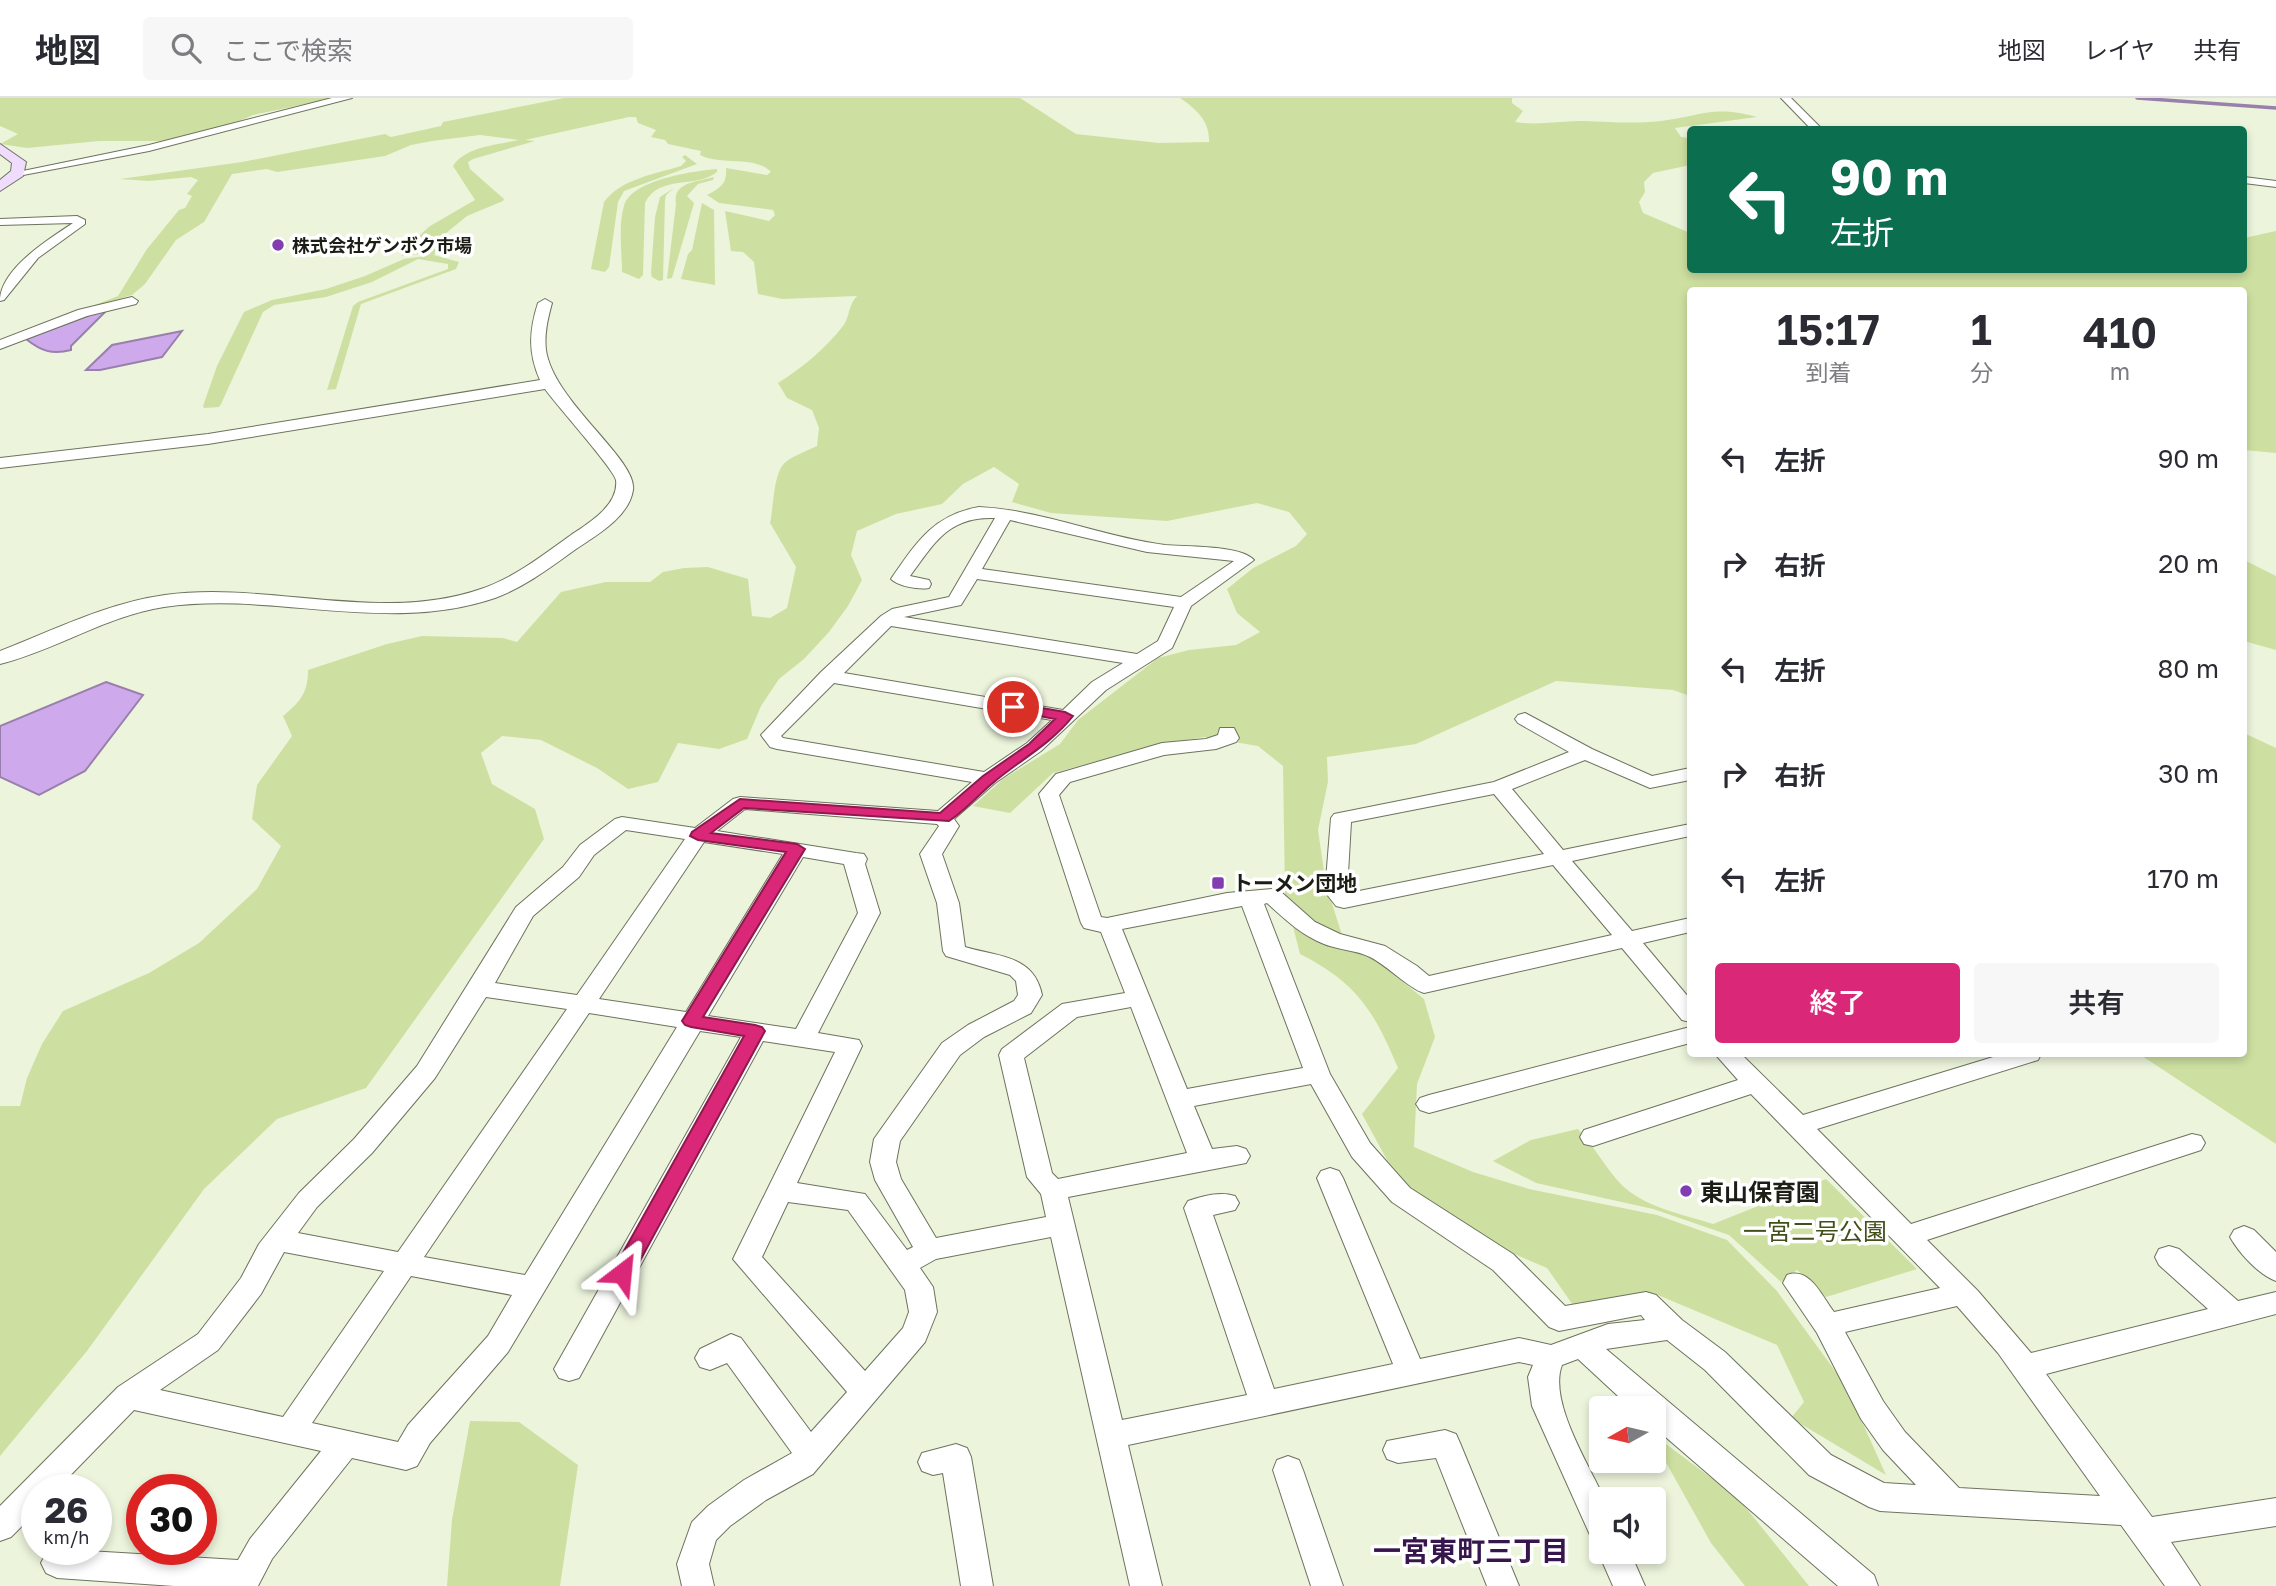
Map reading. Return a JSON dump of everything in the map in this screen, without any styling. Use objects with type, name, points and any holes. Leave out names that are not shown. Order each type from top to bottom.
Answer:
[{"type":"main road","points":[[0,148],[19,162],[18,173],[0,187]]},
{"type":"street","points":[[18,173],[53,168],[201,135],[299,107],[347,98]]},
{"type":"street","points":[[1786,98],[1814,126]]},
{"type":"street","points":[[2247,180],[2276,184]]},
{"type":"street","points":[[0,222],[77,219],[81,222],[34,255],[0,297]]},
{"type":"street","points":[[0,345],[83,313],[132,301]]},
{"type":"street","points":[[0,658],[102,618],[164,601],[233,597],[368,609],[420,608],[455,603],[487,594],[520,579],[606,517],[622,497],[625,481],[617,465],[570,413],[550,383],[538,355],[538,329],[545,303]]},
{"type":"street","points":[[0,463],[222,437],[550,383]]},
{"type":"street","points":[[290,1432],[698,836],[740,803],[943,818],[958,808],[988,779],[1034,747],[1099,686],[1166,644],[1184,603],[1246,560],[1236,556],[1136,545],[1035,519],[972,513],[940,528],[899,579],[923,584]]},
{"type":"street","points":[[988,779],[777,743],[771,735],[887,620],[898,612],[955,601],[1005,515]]},
{"type":"street","points":[[973,573],[1184,603]]},
{"type":"street","points":[[887,620],[1140,660]]},
{"type":"street","points":[[828,676],[1065,716]]},
{"type":"street","points":[[1525,719],[1586,753],[1650,782],[1687,775]]},
{"type":"street","points":[[1227,732],[1229,738],[1209,745],[1162,749],[1063,778],[1049,794],[1092,923],[1110,926],[1120,920],[1250,897],[1272,896],[1307,927],[1332,939],[1377,951],[1409,971],[1424,985],[1687,926]]},
{"type":"street","points":[[1586,753],[1499,788],[1341,818],[1336,892],[1344,901],[1687,831]]},
{"type":"street","points":[[1499,788],[1687,1010]]},
{"type":"street","points":[[698,1586],[693,1564],[703,1532],[719,1516],[755,1490],[802,1464],[915,1334],[923,1312],[917,1258],[883,1162],[887,1139],[951,1049],[976,1031],[1023,1007],[1030,995],[1027,979],[1018,970],[954,951],[948,903],[931,854],[949,826],[943,818]]},
{"type":"street","points":[[0,1527],[128,1396],[208,1342],[251,1286],[307,1200],[399,1106],[426,1072],[480,988],[524,912],[571,872],[587,850],[622,823],[856,859],[854,864],[869,913],[803,1039]]},
{"type":"street","points":[[128,1396],[406,1457],[419,1434],[498,1344],[797,849]]},
{"type":"street","points":[[1250,897],[1318,1074],[1361,1150],[1401,1195],[1503,1262],[1559,1319],[1646,1303],[1672,1328],[1715,1361],[1820,1465],[1880,1497],[1951,1501],[2139,1522],[2276,1512]]},
{"type":"street","points":[[1110,926],[1203,1160]]},
{"type":"street","points":[[480,988],[850,1046],[747,1259],[866,1393]]},
{"type":"street","points":[[1140,998],[1070,1010],[1011,1055],[1040,1177],[1053,1190],[1146,1586]]},
{"type":"street","points":[[569,1369],[755,1031]]},
{"type":"street","points":[[1429,1104],[1687,1036]]},
{"type":"street","points":[[1730,1057],[1962,1294],[2025,1367],[2184,1586]]},
{"type":"street","points":[[1798,1126],[2019,1057]]},
{"type":"street","points":[[1179,1100],[1318,1074]]},
{"type":"street","points":[[1593,1137],[1755,1083]]},
{"type":"street","points":[[1905,1237],[2192,1143]]},
{"type":"street","points":[[1053,1190],[1203,1160],[1237,1156]]},
{"type":"street","points":[[1330,1178],[1411,1373]]},
{"type":"street","points":[[779,1191],[856,1201],[917,1258]]},
{"type":"street","points":[[1226,1203],[1197,1208],[1265,1404]]},
{"type":"street","points":[[917,1258],[1061,1224]]},
{"type":"street","points":[[2244,1237],[2276,1270]]},
{"type":"street","points":[[278,1241],[532,1288]]},
{"type":"street","points":[[2169,1257],[2233,1314]]},
{"type":"street","points":[[1797,1283],[1827,1325],[1872,1410],[1894,1441],[1951,1501]]},
{"type":"street","points":[[1827,1325],[1962,1294]]},
{"type":"street","points":[[2025,1367],[2276,1303]]},
{"type":"street","points":[[1110,1436],[1519,1350],[1551,1357],[1608,1336],[1672,1328]]},
{"type":"street","points":[[1582,1345],[1639,1396]]},
{"type":"street","points":[[710,1357],[731,1346],[811,1455]]},
{"type":"street","points":[[1551,1357],[1543,1377],[1546,1406],[1589,1499]]},
{"type":"street","points":[[1666,1419],[1863,1586]]},
{"type":"street","points":[[1398,1450],[1444,1443],[1503,1586]]},
{"type":"street","points":[[78,1565],[243,1581],[261,1549],[345,1444]]},
{"type":"street","points":[[933,1462],[956,1457],[977,1586]]},
{"type":"street","points":[[1288,1470],[1328,1586]]},
{"type":"street","points":[[1619,1564],[1629,1586]]},
{"type":"green space","points":[[0,98],[335,98],[253,115],[230,125],[172,141],[99,141],[27,148],[0,144],[18,134],[0,126]]},
{"type":"green space","points":[[564,98],[1020,98],[1076,134],[1159,143],[1209,142],[1207,128],[1201,116],[1180,98],[1512,98],[1512,103],[1523,111],[1515,122],[1651,122],[1718,112],[1757,117],[1675,128],[1681,137],[1687,138],[1687,166],[1653,173],[1644,182],[1645,192],[1639,202],[1643,213],[1687,232],[1687,273],[2247,273],[2247,237],[2276,231],[2276,453],[2247,450],[2247,287],[1687,287],[1687,695],[1673,690],[1556,681],[1416,744],[1327,757],[1328,782],[1318,830],[1326,885],[1344,941],[1380,963],[1424,999],[1435,1037],[1417,1084],[1414,1147],[1473,1172],[1529,1189],[1657,1215],[1727,1240],[1777,1291],[1846,1386],[1886,1475],[1791,1418],[1804,1402],[1777,1345],[1653,1293],[1575,1308],[1547,1268],[1491,1244],[1427,1206],[1387,1160],[1362,1114],[1398,1068],[1381,1030],[1361,1000],[1336,976],[1300,954],[1285,895],[1283,766],[1258,746],[1204,737],[1151,747],[1053,773],[1010,813],[973,806],[1003,779],[1060,744],[1078,720],[1158,658],[1189,650],[1236,645],[1260,632],[1237,613],[1227,589],[1253,568],[1296,546],[1307,534],[1289,512],[1257,503],[1167,521],[1051,513],[1012,502],[1019,484],[994,467],[963,484],[942,504],[896,514],[857,531],[851,555],[862,580],[848,606],[829,632],[804,659],[779,679],[761,706],[747,739],[719,749],[678,743],[658,782],[628,789],[597,768],[541,740],[502,736],[481,753],[492,784],[535,809],[544,839],[366,1088],[277,1119],[204,1189],[87,1351],[0,1456],[0,1106],[20,1106],[27,1078],[42,1044],[63,1011],[149,973],[199,943],[257,889],[281,846],[252,819],[257,785],[292,736],[283,716],[302,696],[308,670],[387,644],[422,636],[503,638],[517,642],[561,592],[606,582],[650,582],[663,572],[684,568],[708,567],[748,579],[752,616],[770,618],[787,608],[796,567],[770,523],[775,489],[782,466],[817,446],[819,428],[812,410],[787,398],[778,383],[813,357],[836,334],[857,296],[782,299],[758,294],[754,262],[743,252],[731,251],[725,211],[769,221],[775,215],[773,210],[719,203],[707,195],[722,184],[726,177],[726,168],[767,175],[771,172],[764,167],[747,162],[708,158],[700,155],[701,151],[668,144],[665,140],[651,137],[656,130],[638,123],[636,117],[525,140],[535,141],[473,159],[468,162],[470,169],[504,199],[503,201],[467,216],[440,238],[443,241],[434,255],[459,262],[456,269],[361,304],[336,389],[327,390],[353,306],[448,269],[448,264],[418,259],[372,282],[326,297],[274,305],[263,312],[219,407],[203,406],[217,366],[244,312],[272,300],[326,289],[404,259],[426,256],[426,253],[402,256],[402,251],[430,226],[475,200],[453,166],[473,150],[519,140],[480,135],[411,145],[385,156],[277,172],[267,169],[232,174],[204,222],[176,240],[145,284],[132,295],[79,311],[118,296],[147,249],[179,210],[185,208],[192,196],[187,194],[198,180],[191,177],[149,181],[120,179],[242,162],[385,134],[391,137],[441,126],[443,122]]},
{"type":"green space","points":[[685,155],[697,164],[624,191],[618,202],[609,267],[605,272],[591,269],[604,202],[611,194],[629,183],[681,166],[686,161],[682,157]]},
{"type":"green space","points":[[717,169],[717,172],[708,177],[668,185],[651,194],[645,203],[643,275],[639,279],[622,272],[621,222],[629,197],[650,183],[664,178]]},
{"type":"green space","points":[[714,177],[713,180],[698,184],[687,196],[694,203],[672,278],[667,279],[678,191],[687,184]]},
{"type":"green space","points":[[674,188],[666,195],[665,200],[663,280],[659,281],[652,277],[651,273],[655,217],[660,197]]},
{"type":"green space","points":[[702,203],[714,210],[715,285],[681,279],[688,254],[692,250]]},
{"type":"green space","points":[[2247,562],[2276,576],[2276,650],[2247,642]]},
{"type":"green space","points":[[2247,734],[2276,748],[2276,1144],[2144,1057],[2247,1057]]},
{"type":"green space","name":"一宮二号公園","points":[[1578,1129],[1627,1190],[1662,1208],[1713,1224],[1826,1179],[1917,1269],[1826,1297],[1797,1270],[1781,1282],[1729,1235],[1653,1209],[1536,1183],[1493,1161],[1531,1140]]},
{"type":"green space","points":[[470,1421],[519,1422],[578,1465],[560,1586],[447,1586],[452,1520]]},
{"type":"green space","points":[[1666,1444],[1738,1498],[1809,1586],[1745,1586],[1711,1543],[1666,1462]]},
{"type":"shaded area","points":[[98,312],[105,312],[71,346],[71,350],[47,351],[26,339]]},
{"type":"shaded area","points":[[182,331],[162,357],[100,370],[86,370],[112,345]]},
{"type":"shaded area","points":[[106,682],[143,695],[85,771],[39,795],[0,777],[0,726]]},
{"type":"waterway","points":[[2137,98],[2276,108]]},
{"type":"place","name":"株式会社ゲンボク市場","points":[[278,245]]},
{"type":"place","name":"トーメン団地","points":[[1218,883]]},
{"type":"place","name":"東山保育園","points":[[1686,1191]]},
{"type":"district","name":"一宮東町三丁目","points":[[1471,1550]]},
{"type":"route","points":[[622,1273],[755,1031],[691,1021],[797,849],[698,836],[740,803],[943,818],[958,808],[988,779],[1034,747],[1065,716],[1013,707]]}]
